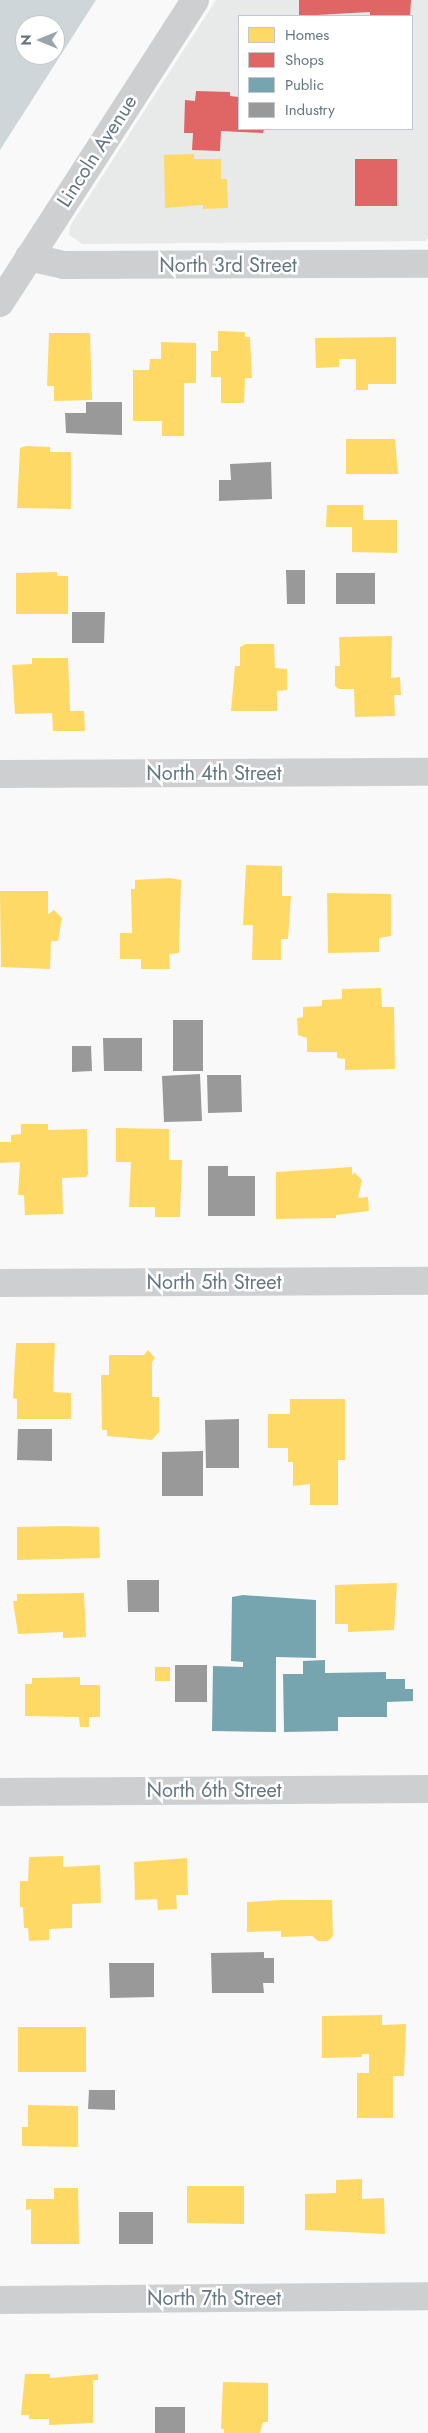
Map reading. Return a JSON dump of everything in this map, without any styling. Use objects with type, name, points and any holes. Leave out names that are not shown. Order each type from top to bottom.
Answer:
[{"type":"street","name":"Lincoln Avenue","points":[[0,303],[195,0]]},
{"type":"street","name":"North 3rd Street","points":[[28,257],[64,265],[428,264]]},
{"type":"street","name":"North 4th Street","points":[[0,774],[428,772]]},
{"type":"street","name":"North 5th Street","points":[[0,1284],[428,1281]]},
{"type":"street","name":"North 6th Street","points":[[0,1792],[428,1789]]},
{"type":"street","name":"North 7th Street","points":[[0,2300],[428,2296]]},
{"type":"shaded area","points":[[0,0],[96,0],[65,48],[65,15],[15,15],[15,65],[54,65],[0,150]]},
{"type":"shaded area","points":[[216,0],[428,0],[428,238],[425,241],[82,244],[69,235],[70,226]]},
{"type":"building: Homes","points":[[194,154],[194,159],[221,159],[221,179],[227,179],[228,208],[203,209],[203,205],[165,208],[164,155]]},
{"type":"building: Homes","points":[[218,331],[245,332],[245,337],[250,337],[252,378],[245,378],[244,403],[221,403],[221,377],[211,377],[211,351],[218,351]]},
{"type":"building: Homes","points":[[49,333],[90,333],[92,400],[54,401],[54,386],[47,386]]},
{"type":"building: Homes","points":[[396,337],[396,384],[368,384],[368,390],[356,390],[356,359],[339,359],[339,367],[316,368],[315,338]]},
{"type":"building: Homes","points":[[161,342],[196,343],[196,383],[184,383],[184,436],[162,436],[162,421],[133,421],[133,370],[149,370],[150,359],[161,359]]},
{"type":"building: Homes","points":[[346,439],[395,439],[398,474],[346,474]]},
{"type":"building: Homes","points":[[26,446],[50,447],[50,452],[71,452],[71,509],[17,508],[20,448]]},
{"type":"building: Homes","points":[[327,505],[363,505],[363,520],[397,520],[397,553],[352,552],[352,527],[326,527]]},
{"type":"building: Homes","points":[[57,572],[57,576],[68,576],[68,614],[16,614],[16,573]]},
{"type":"building: Homes","points":[[392,636],[391,678],[400,677],[401,695],[394,695],[395,716],[355,717],[354,689],[339,689],[335,686],[335,666],[340,666],[339,637]]},
{"type":"building: Homes","points":[[246,644],[274,644],[275,668],[287,669],[287,690],[277,691],[277,711],[231,711],[235,666],[240,666],[240,647]]},
{"type":"building: Homes","points":[[32,658],[68,658],[70,711],[84,711],[85,731],[53,731],[52,713],[15,714],[12,665],[32,664]]},
{"type":"building: Homes","points":[[246,865],[282,866],[282,896],[291,896],[288,939],[281,939],[281,960],[252,960],[253,925],[243,925]]},
{"type":"building: Homes","points":[[170,878],[181,880],[179,953],[169,954],[170,969],[141,969],[141,959],[120,959],[120,933],[132,933],[131,889],[135,889],[135,880]]},
{"type":"building: Homes","points":[[0,891],[48,891],[48,914],[54,910],[62,918],[58,941],[51,941],[50,969],[1,967]]},
{"type":"building: Homes","points":[[327,893],[391,894],[391,936],[379,938],[379,952],[328,953]]},
{"type":"building: Homes","points":[[381,988],[382,1007],[394,1007],[395,1069],[345,1070],[345,1059],[337,1058],[337,1052],[307,1052],[307,1038],[298,1035],[297,1018],[303,1017],[303,1007],[322,1006],[322,1000],[342,999],[342,989]]},
{"type":"building: Homes","points":[[21,1124],[48,1124],[48,1130],[87,1129],[88,1174],[86,1177],[62,1178],[63,1214],[25,1215],[24,1195],[18,1195],[20,1162],[0,1163],[0,1142],[11,1142],[11,1135],[21,1134]]},
{"type":"building: Homes","points":[[116,1128],[169,1129],[169,1160],[182,1160],[180,1217],[155,1217],[155,1207],[129,1207],[131,1162],[116,1162]]},
{"type":"building: Homes","points":[[352,1167],[352,1176],[354,1172],[362,1180],[358,1198],[368,1197],[369,1211],[336,1215],[336,1218],[276,1219],[276,1172]]},
{"type":"building: Homes","points":[[16,1343],[55,1343],[53,1392],[71,1393],[71,1419],[17,1419],[17,1399],[13,1398]]},
{"type":"building: Homes","points":[[148,1350],[155,1358],[152,1362],[152,1397],[159,1397],[159,1432],[152,1440],[107,1436],[107,1430],[102,1430],[101,1375],[109,1375],[109,1355],[144,1355]]},
{"type":"building: Homes","points":[[290,1399],[345,1399],[345,1460],[338,1460],[338,1505],[310,1505],[310,1484],[293,1486],[293,1462],[288,1462],[288,1448],[268,1448],[268,1414],[290,1414]]},
{"type":"building: Homes","points":[[17,1527],[99,1527],[100,1558],[17,1560]]},
{"type":"building: Homes","points":[[397,1583],[394,1630],[348,1632],[348,1624],[335,1624],[335,1585]]},
{"type":"building: Homes","points":[[84,1593],[86,1637],[63,1638],[63,1632],[18,1634],[13,1601],[17,1601],[17,1594]]},
{"type":"building: Homes","points":[[155,1667],[170,1667],[170,1681],[155,1681]]},
{"type":"building: Homes","points":[[80,1677],[80,1685],[100,1685],[100,1717],[89,1717],[89,1727],[80,1727],[79,1717],[25,1716],[25,1684],[32,1684],[32,1678]]},
{"type":"building: Homes","points":[[63,1856],[63,1867],[100,1865],[101,1903],[72,1904],[72,1928],[49,1929],[49,1940],[29,1941],[28,1928],[24,1928],[23,1907],[20,1907],[20,1881],[28,1881],[29,1857]]},
{"type":"building: Homes","points":[[187,1858],[188,1895],[176,1895],[177,1909],[158,1910],[157,1899],[135,1900],[134,1862]]},
{"type":"building: Homes","points":[[332,1900],[333,1936],[328,1941],[318,1941],[312,1936],[281,1937],[281,1931],[247,1932],[247,1902]]},
{"type":"building: Homes","points":[[382,2015],[382,2025],[406,2024],[404,2076],[393,2076],[393,2118],[357,2118],[357,2073],[369,2073],[369,2054],[362,2054],[362,2057],[322,2058],[322,2016]]},
{"type":"building: Homes","points":[[18,2027],[86,2027],[86,2072],[18,2072]]},
{"type":"building: Homes","points":[[28,2105],[78,2106],[78,2147],[22,2146],[22,2127],[28,2127]]},
{"type":"building: Homes","points":[[362,2179],[362,2199],[384,2198],[385,2234],[305,2230],[305,2194],[336,2193],[336,2180]]},
{"type":"building: Homes","points":[[187,2186],[244,2186],[244,2224],[187,2223]]},
{"type":"building: Homes","points":[[54,2188],[78,2188],[79,2244],[31,2244],[31,2209],[26,2210],[26,2199],[54,2199]]},
{"type":"building: Homes","points":[[25,2374],[50,2374],[50,2378],[98,2374],[98,2380],[93,2380],[93,2423],[49,2425],[49,2419],[29,2419],[29,2415],[21,2415]]},
{"type":"building: Homes","points":[[223,2382],[268,2383],[268,2422],[263,2422],[260,2433],[224,2433],[224,2429],[221,2429]]},
{"type":"building: Shops","points":[[299,0],[411,0],[410,15],[370,15],[370,12],[299,15]]},
{"type":"building: Shops","points":[[196,91],[230,92],[230,96],[238,97],[238,130],[264,130],[263,133],[221,131],[220,151],[192,150],[193,133],[184,133],[185,100],[195,101]]},
{"type":"building: Shops","points":[[355,159],[397,159],[397,206],[355,206]]},
{"type":"building: Public","points":[[243,1595],[316,1600],[316,1658],[276,1657],[276,1732],[212,1731],[213,1666],[243,1667],[243,1662],[231,1661],[232,1597]]},
{"type":"building: Public","points":[[325,1660],[325,1673],[386,1672],[386,1679],[405,1679],[405,1689],[413,1689],[413,1701],[387,1702],[387,1717],[338,1717],[338,1731],[284,1732],[283,1674],[303,1674],[303,1661]]},
{"type":"building: Industry","points":[[86,402],[122,402],[122,435],[66,433],[65,413],[86,413]]},
{"type":"building: Industry","points":[[271,462],[272,499],[219,501],[219,480],[231,480],[230,464]]},
{"type":"building: Industry","points":[[286,570],[305,570],[305,604],[287,604]]},
{"type":"building: Industry","points":[[336,573],[375,573],[375,604],[336,604]]},
{"type":"building: Industry","points":[[72,612],[105,612],[104,643],[72,643]]},
{"type":"building: Industry","points":[[173,1020],[203,1020],[203,1071],[173,1071]]},
{"type":"building: Industry","points":[[103,1038],[142,1038],[142,1071],[104,1071]]},
{"type":"building: Industry","points":[[72,1046],[91,1046],[92,1071],[72,1072]]},
{"type":"building: Industry","points":[[200,1074],[202,1121],[164,1122],[162,1076]]},
{"type":"building: Industry","points":[[207,1075],[241,1075],[242,1112],[208,1113]]},
{"type":"building: Industry","points":[[208,1166],[228,1166],[228,1176],[255,1176],[255,1216],[208,1216]]},
{"type":"building: Industry","points":[[239,1419],[239,1468],[206,1468],[205,1420]]},
{"type":"building: Industry","points":[[18,1429],[52,1429],[52,1461],[17,1460]]},
{"type":"building: Industry","points":[[203,1451],[203,1496],[162,1496],[162,1452]]},
{"type":"building: Industry","points":[[127,1580],[159,1580],[159,1612],[128,1612]]},
{"type":"building: Industry","points":[[175,1665],[207,1665],[207,1702],[175,1702]]},
{"type":"building: Industry","points":[[264,1952],[264,1958],[274,1958],[274,1983],[263,1983],[264,1993],[212,1993],[211,1953]]},
{"type":"building: Industry","points":[[109,1963],[154,1963],[154,1997],[110,1998]]},
{"type":"building: Industry","points":[[89,2090],[115,2090],[115,2110],[88,2109]]},
{"type":"building: Industry","points":[[119,2212],[153,2212],[153,2244],[119,2244]]},
{"type":"building: Industry","points":[[155,2407],[185,2407],[185,2433],[155,2433]]}]
